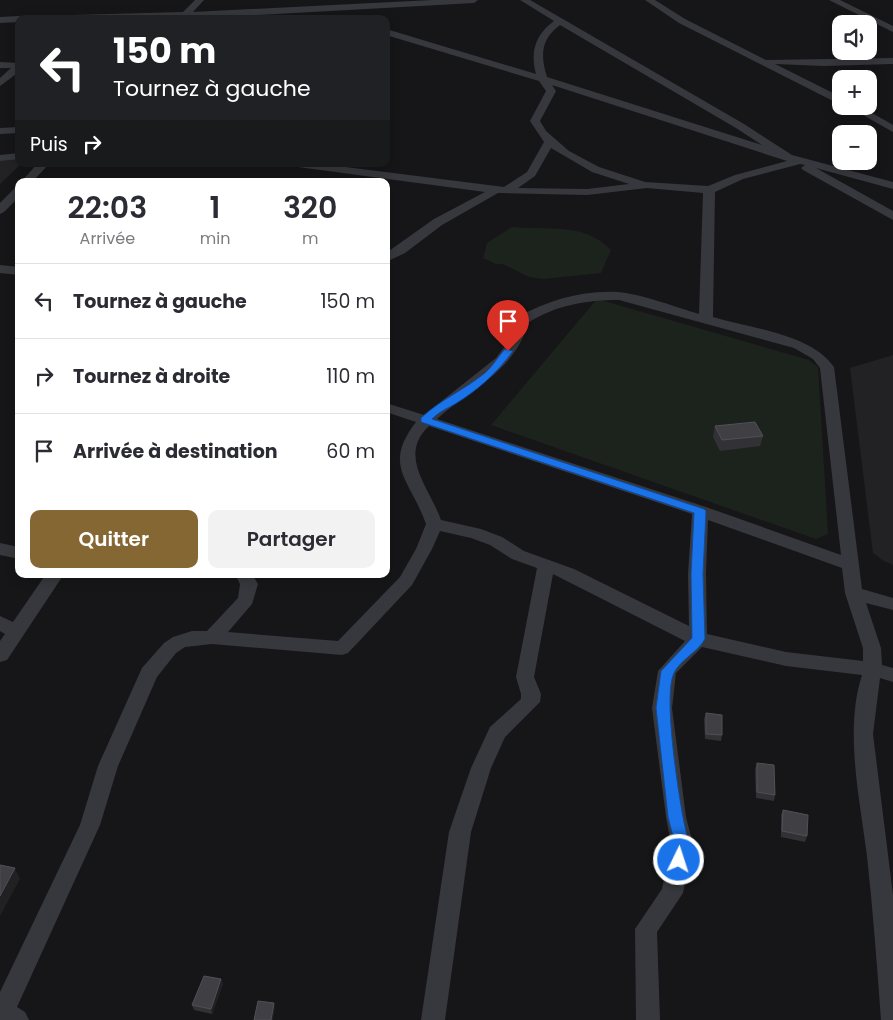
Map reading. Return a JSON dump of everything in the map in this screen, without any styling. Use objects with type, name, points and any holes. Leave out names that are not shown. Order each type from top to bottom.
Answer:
[{"type":"street","points":[[186,15],[200,0]]},
{"type":"street","points":[[299,15],[313,10],[474,0]]},
{"type":"street","points":[[524,0],[893,216]]},
{"type":"street","points":[[649,0],[682,21],[832,96]]},
{"type":"street","points":[[833,0],[893,29]]},
{"type":"street","points":[[313,10],[329,15]]},
{"type":"street","points":[[0,20],[15,19]]},
{"type":"street","points":[[560,21],[545,30],[536,50],[542,80],[550,91],[535,121],[539,131],[549,143],[577,160],[622,178],[648,185],[710,190],[739,177],[795,160]]},
{"type":"street","points":[[390,33],[645,110],[795,160],[893,186]]},
{"type":"street","points":[[763,61],[824,63],[893,61]]},
{"type":"street","points":[[0,65],[15,67]]},
{"type":"street","points":[[0,82],[15,70]]},
{"type":"street","points":[[868,115],[893,129]]},
{"type":"street","points":[[0,131],[15,130]]},
{"type":"street","points":[[390,256],[401,250],[438,222],[531,174],[549,143]]},
{"type":"street","points":[[0,158],[15,156]]},
{"type":"street","points":[[30,178],[40,167]]},
{"type":"street","points":[[321,167],[501,191],[587,192],[648,185]]},
{"type":"street","points":[[706,319],[708,197],[710,190]]},
{"type":"street","points":[[0,210],[15,194]]},
{"type":"street","points":[[0,269],[15,271]]},
{"type":"street","points":[[5,1015],[90,825],[108,766],[149,673],[170,648],[179,642],[192,638],[212,637],[342,648],[406,581],[424,549],[434,524],[428,505],[406,463],[406,446],[425,420],[438,408],[452,402],[490,374],[517,340],[523,320],[552,304],[596,296],[619,296],[799,346],[818,356],[827,367],[854,593],[872,648],[873,669],[868,685],[863,734],[883,904],[893,1020]]},
{"type":"street","points":[[390,408],[700,511],[851,565]]},
{"type":"street","points":[[648,1020],[646,929],[672,893],[682,844],[676,817],[662,708],[668,671],[698,639],[697,574],[700,511]]},
{"type":"street","points":[[434,524],[475,533],[496,540],[518,554],[546,564],[698,639],[786,658],[873,669],[893,675]]},
{"type":"street","points":[[0,549],[15,552]]},
{"type":"street","points":[[433,1020],[460,832],[481,768],[497,732],[530,702],[531,694],[525,677],[546,564]]},
{"type":"street","points":[[0,655],[8,627],[51,578]]},
{"type":"street","points":[[212,637],[246,600],[249,584],[246,578]]},
{"type":"street","points":[[854,593],[893,604]]},
{"type":"shaded area","points":[[15,158],[15,167],[18,167],[0,184],[0,161]]},
{"type":"shaded area","points":[[512,227],[576,231],[600,241],[611,250],[601,273],[543,279],[529,277],[503,264],[496,264],[483,258],[487,243]]},
{"type":"shaded area","points":[[597,299],[809,360],[818,367],[828,534],[816,539],[491,425]]},
{"type":"shaded area","points":[[893,355],[893,565],[873,553],[850,368]]},
{"type":"building","points":[[755,422],[763,436],[722,440],[715,426]]},
{"type":"building","points":[[706,713],[722,715],[722,735],[706,734]]},
{"type":"building","points":[[757,763],[774,765],[775,795],[757,792]]},
{"type":"building","points":[[783,810],[808,815],[807,836],[782,831]]},
{"type":"building","points":[[0,865],[15,868],[0,896]]},
{"type":"building","points":[[204,976],[221,979],[211,1009],[192,1005]]},
{"type":"building","points":[[258,1001],[274,1003],[271,1020],[254,1020]]},
{"type":"route","points":[[508,351],[490,374],[452,402],[438,408],[425,420],[700,511],[697,574],[698,639],[668,671],[662,708],[676,817],[682,844],[679,860]]}]
